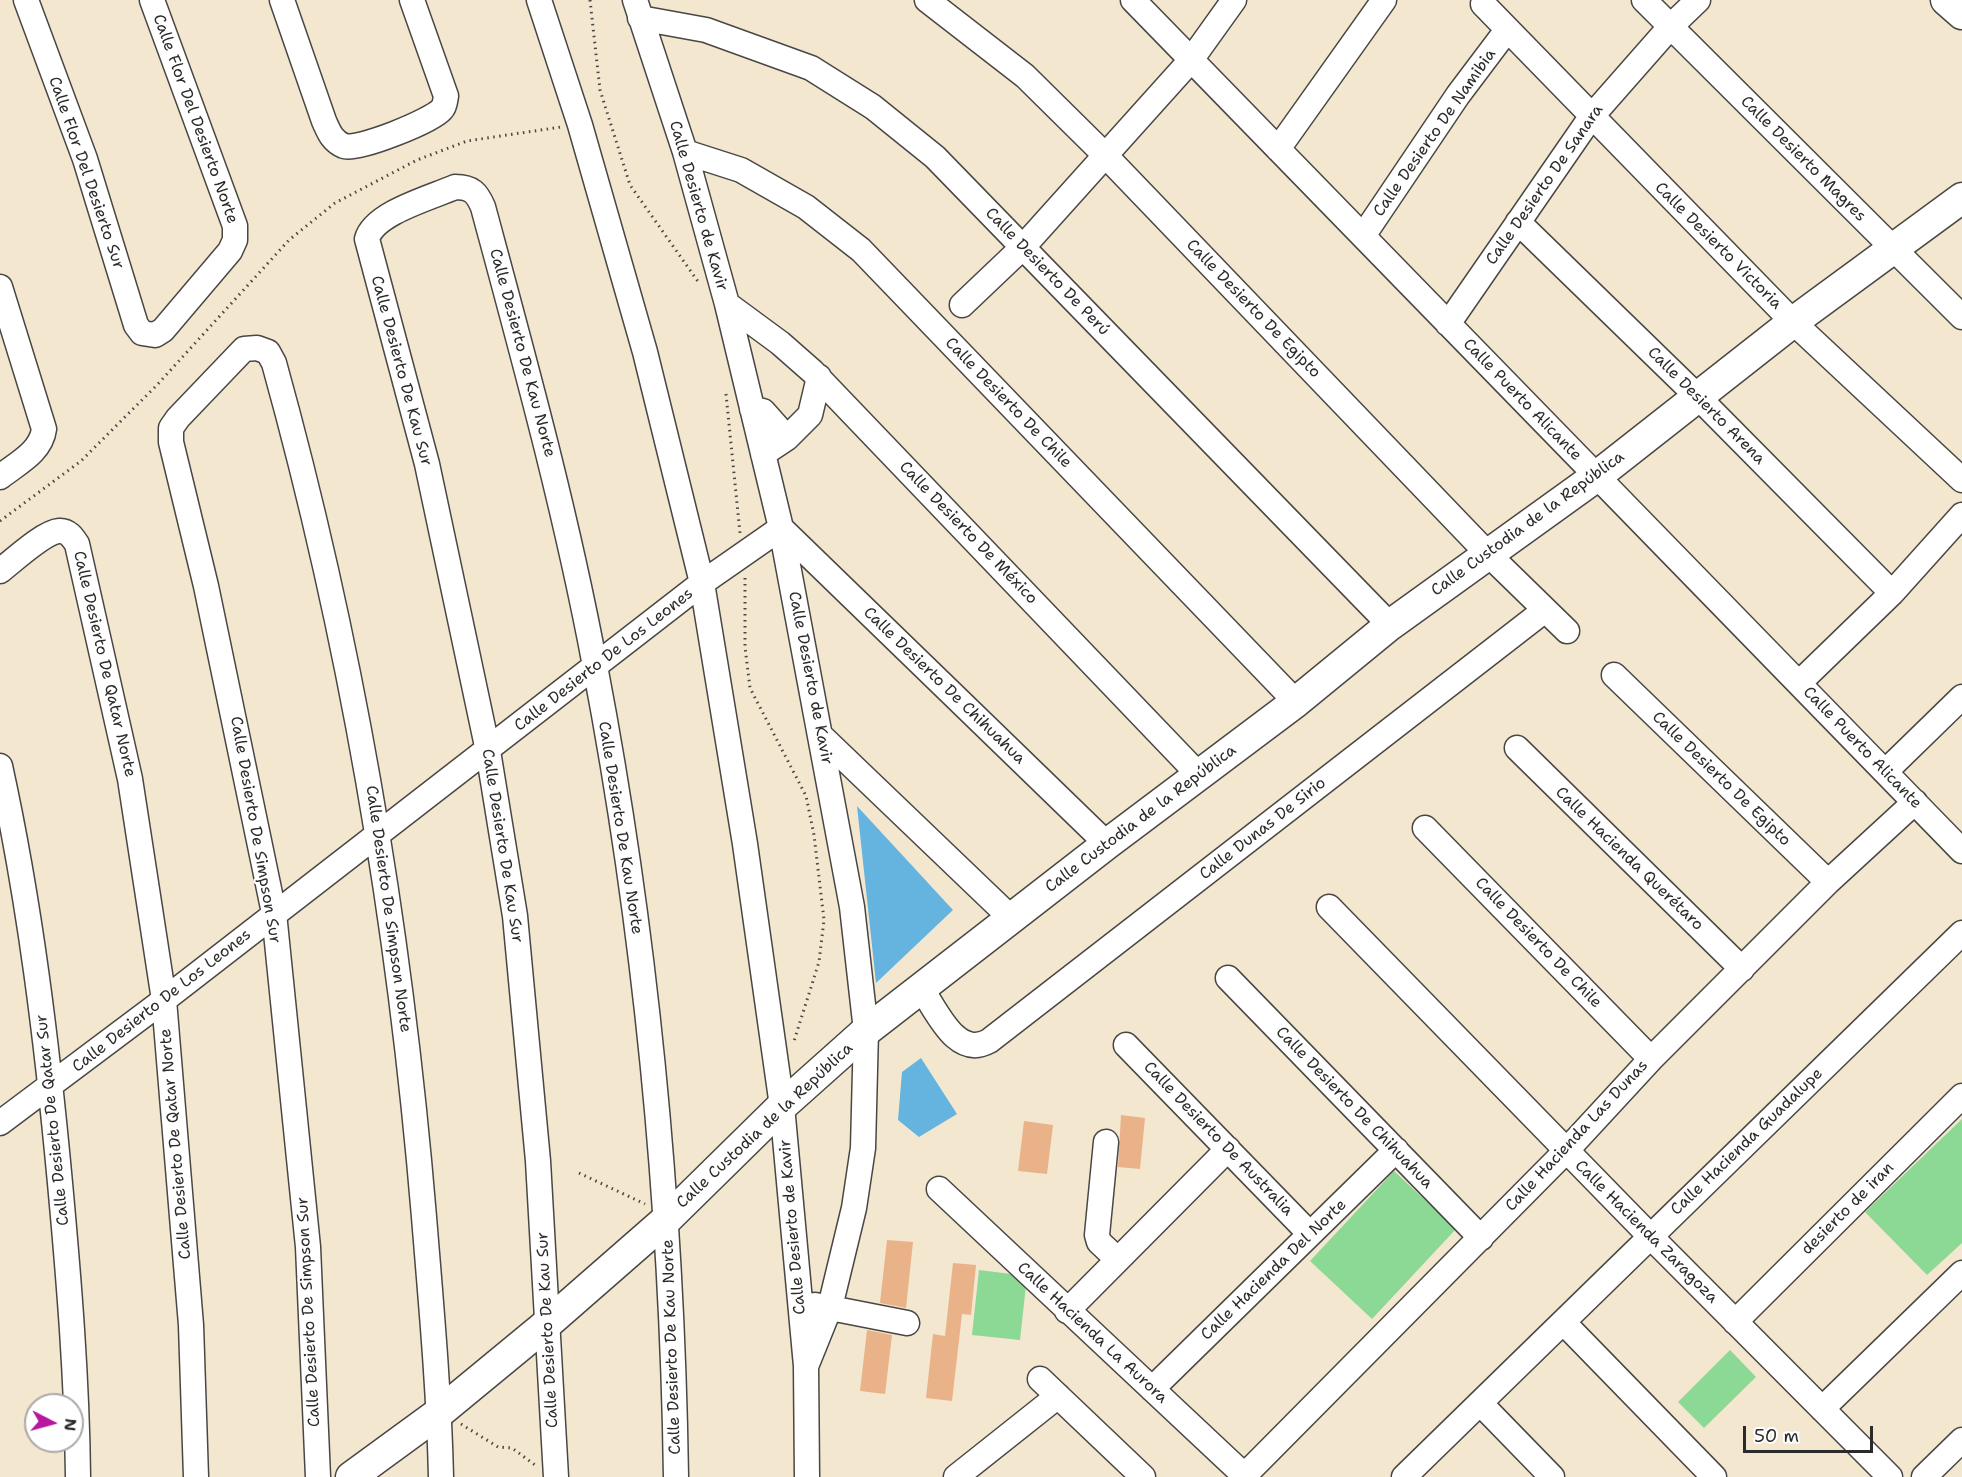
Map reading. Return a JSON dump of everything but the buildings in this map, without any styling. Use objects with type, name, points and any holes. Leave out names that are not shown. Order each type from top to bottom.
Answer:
[{"type":"main road","points":[[1946,0],[1962,14]]},
{"type":"main road","name":"Calle Custodia de la República","points":[[351,1477],[443,1409],[549,1323],[667,1209],[866,1031],[1107,844],[1296,702],[1390,625],[1597,476],[1793,322],[1962,198]]},
{"type":"street","name":"Calle Flor Del Desierto Sur","points":[[26,0],[85,159],[136,325],[142,333],[155,335],[163,330],[222,260],[235,240]]},
{"type":"street","name":"Calle Flor Del Desierto Norte","points":[[152,0],[231,213],[235,226],[235,240]]},
{"type":"street","points":[[282,0],[324,122],[332,138],[345,147],[361,146],[433,116],[443,108],[446,96],[412,0]]},
{"type":"street","name":"Calle Desierto de Kavir","points":[[539,0],[580,125],[645,352],[702,583],[745,844],[782,1106],[806,1366],[807,1477]]},
{"type":"street","name":"Calle Desierto De Egipto","points":[[927,0],[1025,76],[1105,155],[1487,553],[1567,631]]},
{"type":"street","name":"Calle Puerto Alicante","points":[[1133,0],[1962,851]]},
{"type":"street","points":[[962,305],[1023,247],[1191,60],[1234,0]]},
{"type":"street","points":[[1278,149],[1384,0]]},
{"type":"street","name":"Calle Desierto Magres","points":[[1644,0],[1962,317]]},
{"type":"street","name":"Calle Desierto De Sanara","points":[[1448,324],[1591,117],[1671,26],[1698,0]]},
{"type":"street","name":"Calle Desierto Victoria","points":[[1483,4],[1793,322],[1962,480]]},
{"type":"street","name":"Calle Desierto de Kavir","points":[[638,9],[685,152],[727,304],[781,528],[852,907],[866,1031],[863,1148],[854,1208],[830,1307],[806,1366]]},
{"type":"street","name":"Calle Desierto De Perú","points":[[638,9],[706,30],[811,68],[873,107],[935,157],[1390,625]]},
{"type":"street","name":"Calle Desierto De Namibia","points":[[1363,236],[1458,96],[1507,30]]},
{"type":"street","name":"Calle Desierto De Chile","points":[[685,152],[741,170],[806,207],[861,250],[1296,702]]},
{"type":"street","name":"Calle Desierto De Kau Sur","points":[[477,193],[467,187],[455,187],[382,219],[370,228],[367,239],[427,464],[488,751],[517,938],[536,1139],[549,1323],[556,1474]]},
{"type":"street","name":"Calle Desierto De Kau Norte","points":[[477,193],[483,207],[546,438],[595,666],[656,1082],[667,1209],[676,1477]]},
{"type":"street","name":"Calle Desierto Arena","points":[[1518,222],[1698,397],[1892,593]]},
{"type":"street","points":[[0,287],[44,429],[42,441],[32,453],[0,477]]},
{"type":"street","name":"Calle Desierto De México","points":[[727,304],[780,343],[819,377],[1199,775]]},
{"type":"street","name":"Calle Desierto De Simpson Sur","points":[[268,352],[257,348],[244,349],[178,418],[171,428],[171,442],[212,609],[274,914],[308,1247],[318,1477]]},
{"type":"street","name":"Calle Desierto De Simpson Norte","points":[[268,352],[274,363],[315,517],[380,835],[415,1114],[443,1409],[441,1477]]},
{"type":"street","points":[[763,454],[787,438],[810,415],[819,377]]},
{"type":"street","points":[[752,409],[763,411],[787,438]]},
{"type":"street","points":[[1799,683],[1892,593],[1962,515]]},
{"type":"street","name":"Calle Desierto De Los Leones","points":[[0,1123],[51,1087],[380,835],[702,583],[781,528]]},
{"type":"street","name":"Calle Desierto De Chihuahua","points":[[781,528],[1107,844]]},
{"type":"street","name":"Calle Desierto De Qatar Norte","points":[[0,571],[47,535],[60,531],[70,534],[77,544],[130,779],[164,1000],[191,1325],[196,1477]]},
{"type":"street","name":"Calle Dunas De Sirio","points":[[921,988],[958,1041],[968,1047],[980,1047],[1545,610]]},
{"type":"street","name":"Calle Desierto De Egipto","points":[[1614,675],[1828,882]]},
{"type":"street","points":[[1885,772],[1962,697]]},
{"type":"street","points":[[821,736],[1011,918]]},
{"type":"street","name":"Calle Hacienda Querétaro","points":[[1517,748],[1742,969]]},
{"type":"street","name":"Calle Desierto De Qatar Sur","points":[[0,765],[25,890],[51,1087],[76,1391],[78,1477]]},
{"type":"street","name":"Calle Hacienda Las Dunas","points":[[1245,1476],[1566,1151],[1651,1059],[1828,882],[1915,802]]},
{"type":"street","name":"Calle Desierto De Chile","points":[[1425,828],[1651,1059]]},
{"type":"street","name":"Calle Hacienda Zaragoza","points":[[1329,907],[1566,1151],[1890,1477]]},
{"type":"street","name":"Calle Hacienda Guadalupe","points":[[1404,1477],[1962,933]]},
{"type":"street","name":"Calle Desierto De Chihuahua","points":[[1228,978],[1481,1238]]},
{"type":"street","name":"Calle Desierto De Australia","points":[[1126,1045],[1310,1234]]},
{"type":"street","name":"desierto de iran","points":[[1735,1322],[1962,1096]]},
{"type":"street","points":[[1106,1142],[1097,1235],[1099,1242],[1116,1258]]},
{"type":"street","points":[[1067,1311],[1116,1258],[1228,1149]]},
{"type":"street","name":"Calle Hacienda Del Norte","points":[[1152,1389],[1396,1150]]},
{"type":"street","name":"Calle Hacienda La Aurora","points":[[939,1189],[1245,1476]]},
{"type":"street","points":[[1822,1409],[1962,1273]]},
{"type":"street","points":[[800,1303],[907,1323]]},
{"type":"street","points":[[1563,1322],[1714,1477]]},
{"type":"street","points":[[1040,1380],[1143,1477]]},
{"type":"street","points":[[956,1477],[1058,1396]]},
{"type":"street","points":[[1480,1403],[1552,1477]]},
{"type":"street","points":[[1924,1477],[1962,1440]]},
{"type":"path","points":[[0,521],[81,461],[157,385],[289,240],[335,203],[417,160],[467,141],[580,125]]},
{"type":"path","points":[[579,1173],[644,1204],[667,1209]]},
{"type":"path","points":[[443,1409],[459,1423],[498,1447],[512,1448],[541,1469],[556,1474]]},
{"type":"green space","points":[[1962,1119],[1962,1243],[1927,1275],[1865,1212]]},
{"type":"green space","points":[[1394,1171],[1456,1229],[1372,1319],[1310,1261]]},
{"type":"green space","points":[[979,1270],[1027,1276],[1020,1340],[972,1335]]},
{"type":"green space","points":[[1730,1350],[1756,1377],[1704,1428],[1678,1402]]},
{"type":"water","points":[[857,806],[953,910],[876,983]]},
{"type":"water","points":[[921,1058],[957,1114],[919,1137],[898,1120],[902,1072]]}]
